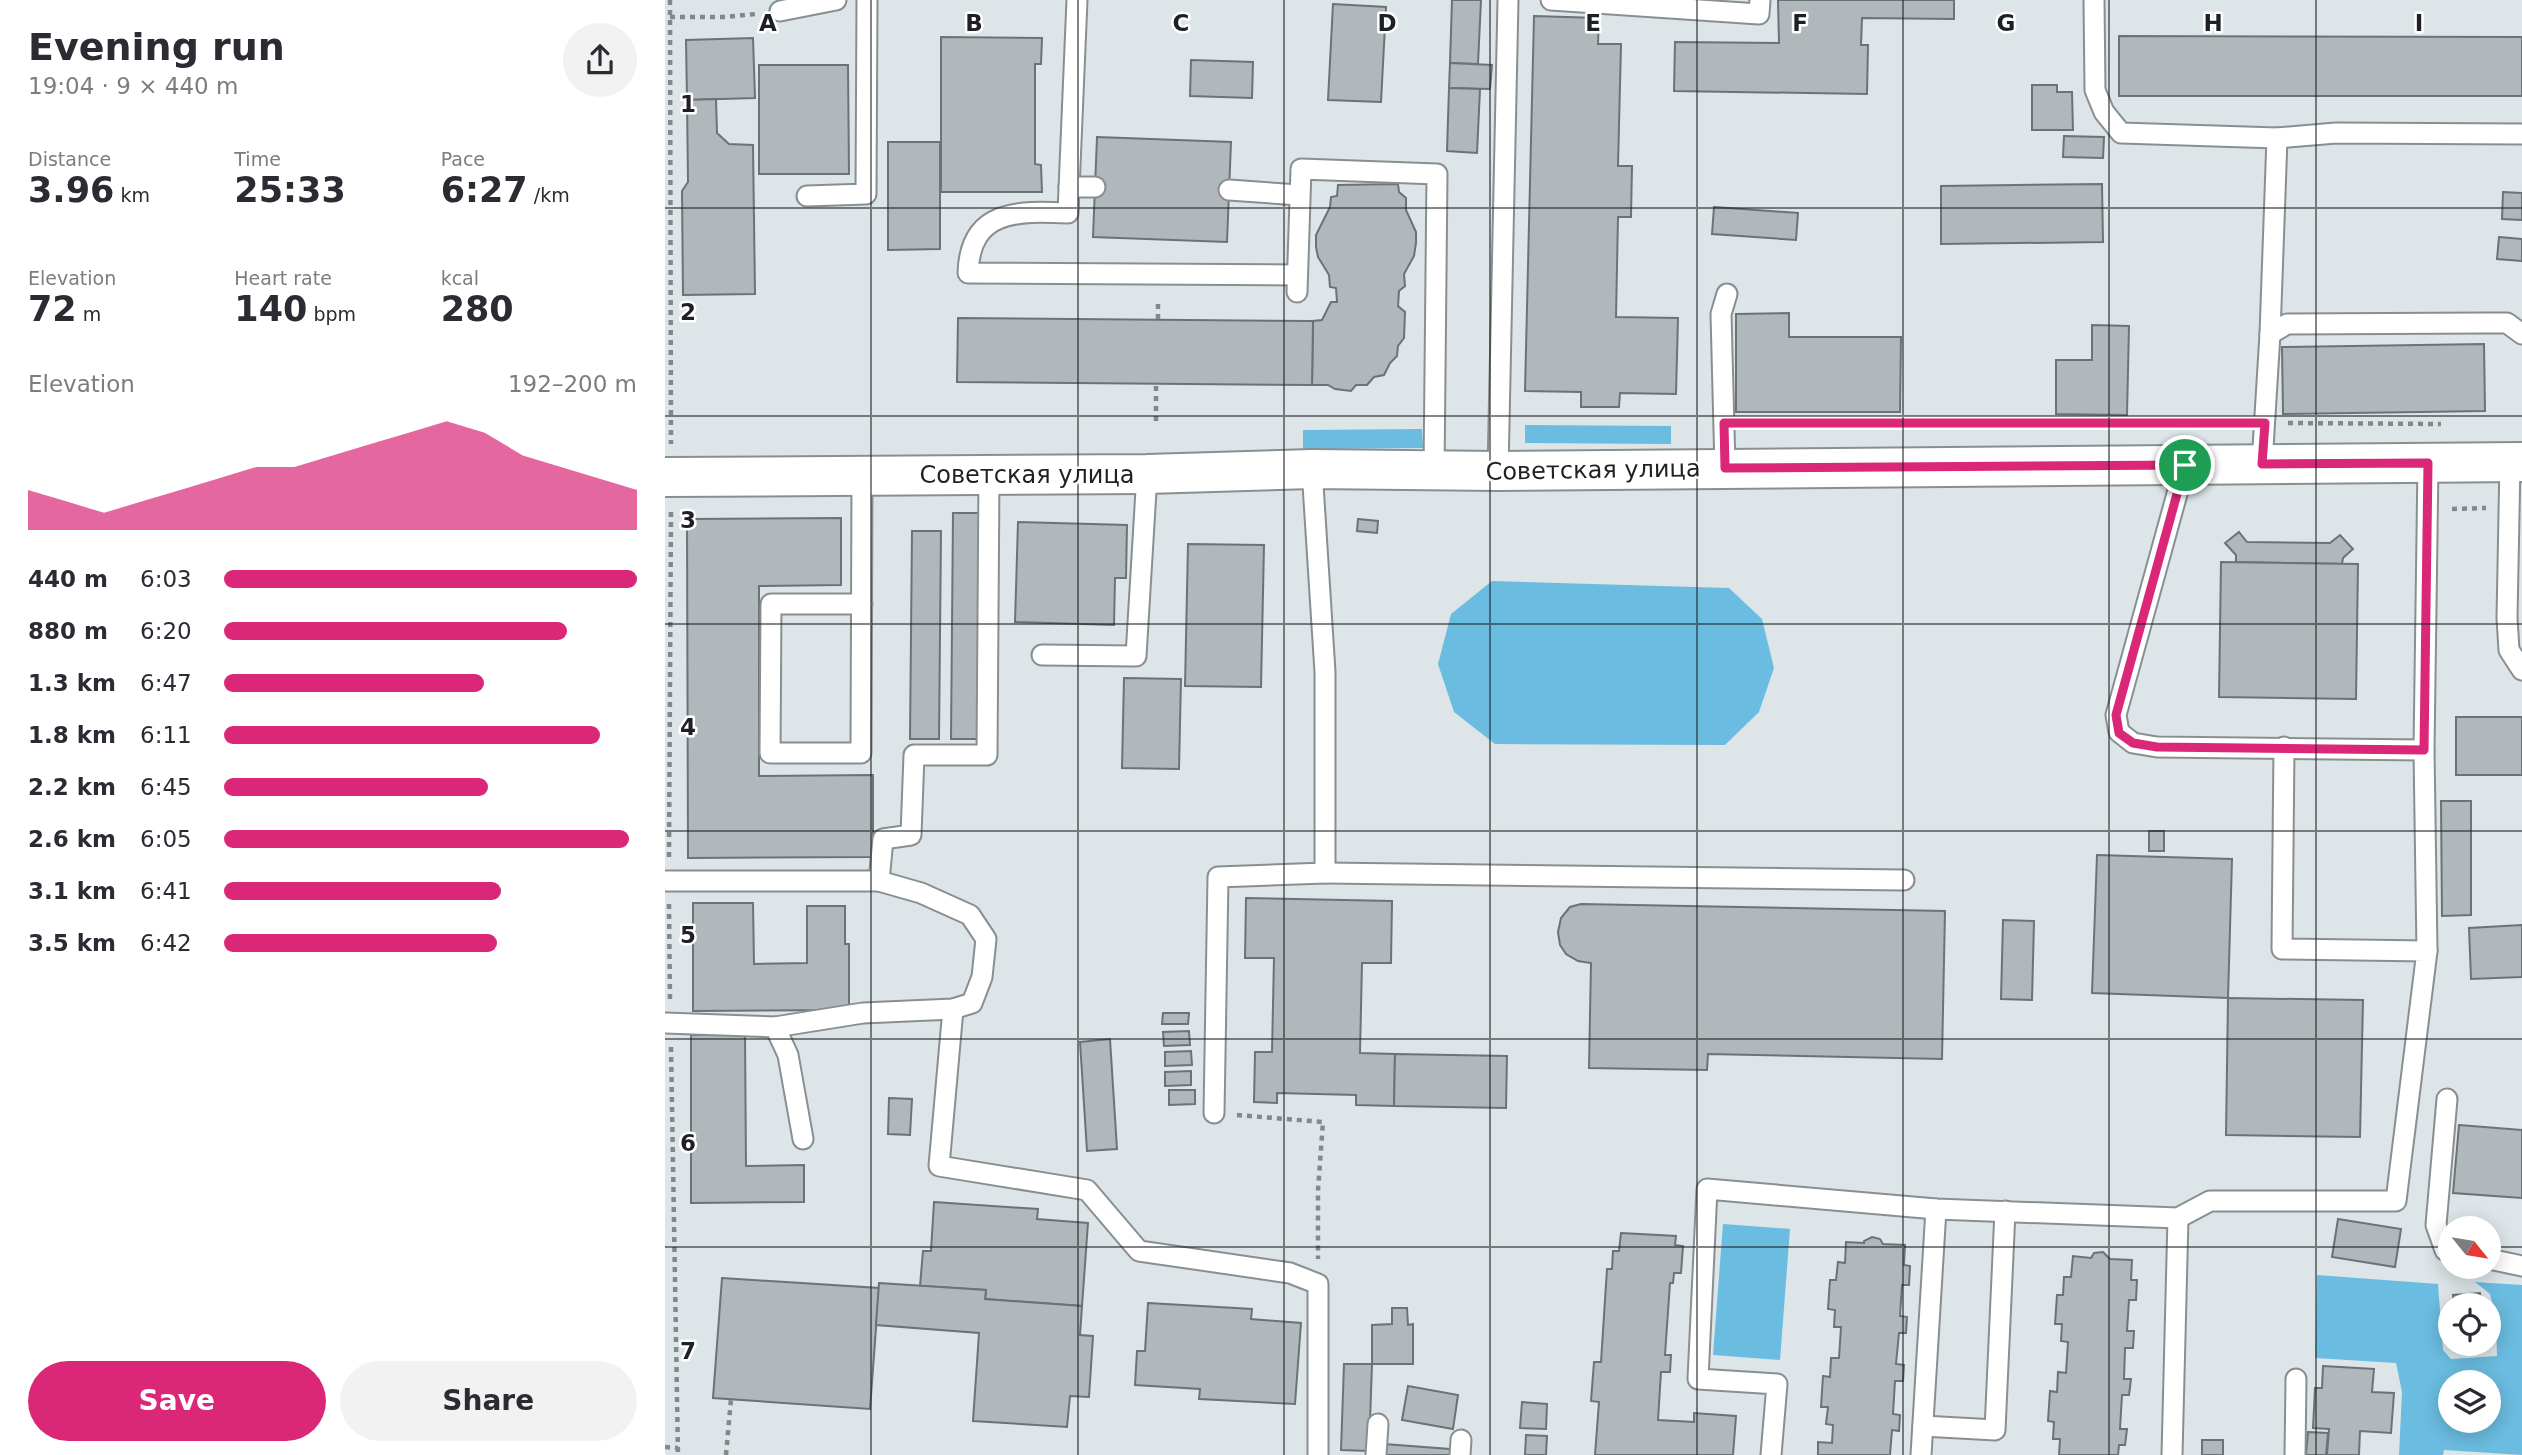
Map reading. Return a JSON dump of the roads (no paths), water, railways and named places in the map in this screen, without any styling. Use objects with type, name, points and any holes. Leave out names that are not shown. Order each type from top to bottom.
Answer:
[{"type":"street","name":"Советская улица","points":[[668,477],[1147,474],[1313,469],[1499,471],[2516,462]]},
{"type":"lane","points":[[780,11],[836,0]]},
{"type":"lane","points":[[807,195],[866,194],[867,0]]},
{"type":"lane","points":[[1077,0],[1068,213],[1011,213],[974,237],[968,254],[968,273],[1297,284],[1301,169],[1437,174],[1434,471]]},
{"type":"lane","points":[[1499,471],[1508,0]]},
{"type":"lane","points":[[1551,0],[1759,14],[1760,0]]},
{"type":"lane","points":[[2094,0],[2095,90],[2104,112],[2121,133],[2277,138],[2336,133],[2522,134]]},
{"type":"lane","points":[[2262,464],[2277,138]]},
{"type":"lane","points":[[1069,187],[1095,187]]},
{"type":"lane","points":[[1229,190],[1299,195]]},
{"type":"lane","points":[[1725,468],[1721,314],[1727,294]]},
{"type":"lane","points":[[2270,334],[2287,324],[2458,323],[2507,323],[2522,334]]},
{"type":"lane","points":[[2516,462],[2509,507],[2507,618],[2509,650],[2522,670]]},
{"type":"lane","points":[[1771,1455],[1777,1384],[1698,1378],[1707,1189],[1936,1209],[2178,1218],[2210,1201],[2396,1201],[2427,951],[2424,750],[2428,463]]},
{"type":"lane","points":[[2185,465],[2116,715],[2119,733],[2133,743],[2157,747],[2424,750]]},
{"type":"lane","points":[[1313,469],[1325,672],[1325,873]]},
{"type":"lane","points":[[1042,654],[1136,656],[1147,474]]},
{"type":"lane","points":[[879,881],[883,839],[911,835],[914,755],[987,755],[989,475]]},
{"type":"lane","points":[[862,476],[862,604],[861,752],[770,753],[771,604],[862,604]]},
{"type":"lane","points":[[2284,747],[2281,949],[2427,951]]},
{"type":"lane","points":[[1214,1113],[1218,877],[1325,873],[1904,880]]},
{"type":"lane","points":[[667,881],[879,881],[921,893],[971,915],[986,939],[982,977],[972,1003],[953,1009],[863,1013],[775,1027],[668,1023]]},
{"type":"lane","points":[[953,1009],[939,1166],[1087,1190],[1139,1251],[1290,1273],[1318,1284],[1318,1455]]},
{"type":"lane","points":[[775,1027],[788,1055],[803,1139]]},
{"type":"lane","points":[[2438,1231],[2436,1225],[2447,1099]]},
{"type":"lane","points":[[1921,1455],[1936,1209]]},
{"type":"lane","points":[[1923,1426],[1995,1430],[2005,1211]]},
{"type":"lane","points":[[2172,1455],[2178,1218]]},
{"type":"lane","points":[[2501,1262],[2522,1266]]},
{"type":"lane","points":[[2295,1455],[2296,1379]]},
{"type":"lane","points":[[1376,1455],[1378,1424]]}]
